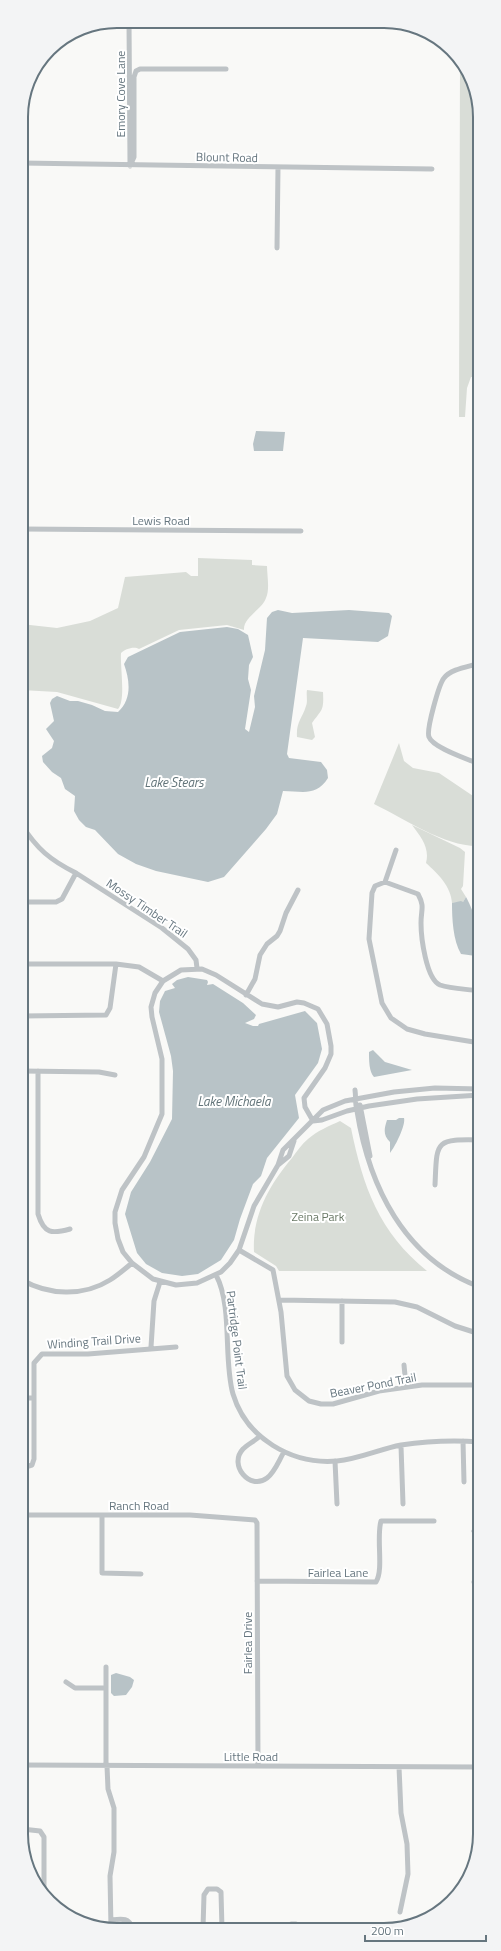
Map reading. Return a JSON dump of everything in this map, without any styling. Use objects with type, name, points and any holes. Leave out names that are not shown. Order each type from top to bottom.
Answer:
[{"type":"street","name":"Emory Cove Lane","points":[[129,28],[130,166]]},
{"type":"street","points":[[130,166],[134,157],[134,77],[136,71],[140,69],[226,69]]},
{"type":"street","name":"Blount Road","points":[[28,163],[130,166],[432,169]]},
{"type":"street","points":[[277,248],[278,167]]},
{"type":"street","name":"Lewis Road","points":[[28,529],[301,531]]},
{"type":"street","points":[[473,667],[452,672],[444,679],[428,727],[429,737],[435,744],[473,761]]},
{"type":"street","name":"Mossy Timber Trail","points":[[28,832],[42,852],[56,863],[76,873],[167,932],[188,948],[196,960],[197,968]]},
{"type":"street","points":[[385,882],[396,850]]},
{"type":"street","points":[[28,902],[56,902],[62,899],[76,873]]},
{"type":"street","points":[[473,990],[439,984],[432,979],[422,944],[421,921],[424,904],[418,894],[385,882],[375,886],[372,893],[370,938],[382,1003],[391,1018],[407,1029],[425,1034],[473,1042]]},
{"type":"street","points":[[246,995],[255,979],[260,955],[267,944],[277,936],[286,913],[298,890]]},
{"type":"street","points":[[28,964],[116,964],[139,967],[163,981]]},
{"type":"street","points":[[28,1016],[106,1015],[110,1008],[116,964]]},
{"type":"street","points":[[313,1121],[303,1100],[306,1093],[326,1068],[330,1058],[331,1046],[324,1016],[318,1009],[308,1004],[297,1002],[278,1007],[258,1003],[211,972],[197,968],[181,970],[163,981],[155,993],[151,1007],[162,1059],[162,1114],[146,1153],[122,1190],[115,1212],[118,1239],[123,1252],[132,1263],[148,1276],[160,1282],[187,1285],[216,1275],[230,1263],[239,1250],[254,1206],[278,1165],[284,1148],[294,1140],[313,1121],[323,1110],[357,1099],[425,1089],[473,1089]]},
{"type":"street","points":[[28,1071],[99,1072],[115,1075]]},
{"type":"street","points":[[38,1071],[38,1214],[41,1224],[47,1230],[56,1233],[70,1229]]},
{"type":"street","points":[[355,1090],[374,1177],[392,1214],[412,1242],[444,1269],[473,1284]]},
{"type":"street","points":[[313,1121],[322,1120],[358,1108],[417,1099],[473,1095]]},
{"type":"street","points":[[435,1185],[437,1151],[443,1142],[473,1140]]},
{"type":"street","name":"Beaver Pond Trail","points":[[239,1250],[272,1268],[280,1300],[287,1376],[291,1385],[304,1398],[315,1403],[328,1404],[406,1386],[448,1384],[473,1385]]},
{"type":"street","points":[[28,1283],[45,1290],[59,1292],[84,1290],[109,1281],[132,1263]]},
{"type":"street","name":"Partridge Point Trail","points":[[216,1275],[220,1286],[224,1309],[229,1374],[234,1396],[246,1421],[260,1436],[284,1452],[311,1460],[336,1461],[435,1440],[473,1442]]},
{"type":"street","points":[[151,1347],[154,1301],[160,1282]]},
{"type":"street","points":[[280,1300],[386,1301],[406,1304],[473,1331]]},
{"type":"street","points":[[342,1301],[342,1342]]},
{"type":"street","name":"Winding Trail Drive","points":[[28,1466],[32,1465],[34,1459],[34,1363],[42,1354],[88,1354],[151,1347],[176,1347]]},
{"type":"street","points":[[404,1364],[406,1386]]},
{"type":"street","points":[[28,1398],[34,1398]]},
{"type":"street","points":[[260,1436],[243,1449],[239,1456],[238,1464],[240,1472],[245,1478],[252,1481],[266,1479],[271,1475],[284,1452]]},
{"type":"street","points":[[463,1441],[464,1482]]},
{"type":"street","points":[[401,1446],[403,1504]]},
{"type":"street","points":[[336,1461],[337,1504]]},
{"type":"street","name":"Ranch Road","points":[[28,1515],[190,1515],[255,1520]]},
{"type":"street","points":[[102,1516],[102,1573],[141,1574]]},
{"type":"street","name":"Fairlea Drive","points":[[255,1520],[257,1523],[258,1766]]},
{"type":"street","name":"Fairlea Lane","points":[[257,1581],[376,1582],[379,1573],[378,1528],[380,1521],[434,1521]]},
{"type":"street","points":[[106,1667],[106,1766],[108,1789],[114,1808],[114,1852],[110,1876],[111,1920],[127,1920],[130,1923]]},
{"type":"street","points":[[66,1682],[75,1688],[106,1688]]},
{"type":"street","name":"Little Road","points":[[28,1765],[473,1767]]},
{"type":"street","points":[[399,1766],[401,1813],[407,1844],[408,1874],[400,1912]]},
{"type":"street","points":[[28,1830],[40,1831],[44,1837],[44,1885]]},
{"type":"street","points":[[203,1923],[204,1895],[208,1889],[213,1888],[221,1892],[222,1923]]},
{"type":"green space","points":[[460,70],[470,94],[473,117],[473,377],[471,377],[467,388],[465,417],[459,417]]},
{"type":"green space","points":[[198,558],[252,560],[252,565],[267,566],[268,586],[266,598],[261,606],[246,621],[244,630],[227,625],[179,630],[139,649],[127,649],[121,653],[122,699],[118,709],[57,692],[28,690],[28,625],[57,628],[90,621],[118,608],[125,577],[186,572],[191,576],[198,576]]},
{"type":"green space","points":[[307,690],[323,692],[322,709],[312,723],[315,737],[312,740],[297,737],[298,724],[307,704]]},
{"type":"green space","points":[[399,743],[404,761],[413,768],[439,773],[473,796],[473,846],[453,842],[439,837],[374,804]]},
{"type":"green space","points":[[412,825],[460,848],[465,852],[463,886],[461,889],[466,897],[463,902],[452,903],[446,886],[439,876],[426,863],[426,848]]},
{"type":"green space","name":"Zeina Park","points":[[340,1121],[351,1128],[361,1170],[376,1207],[385,1224],[410,1256],[427,1271],[279,1271],[276,1266],[254,1252],[254,1239],[259,1214],[269,1190],[276,1179],[306,1141],[319,1131]]},
{"type":"water","points":[[256,431],[285,432],[283,451],[254,451],[253,444]]},
{"type":"water","name":"Lake Stears","points":[[278,610],[292,613],[349,610],[389,613],[392,616],[388,636],[378,642],[303,638],[287,754],[289,758],[321,762],[327,770],[328,778],[319,788],[308,792],[283,791],[277,814],[266,829],[224,877],[208,882],[156,871],[136,864],[118,854],[95,830],[86,827],[79,820],[74,811],[75,796],[65,789],[61,778],[52,772],[43,762],[42,756],[52,748],[54,741],[46,729],[54,721],[50,703],[52,699],[57,696],[70,701],[78,701],[92,705],[105,711],[118,712],[123,707],[128,696],[128,677],[124,664],[128,657],[180,632],[227,627],[238,629],[248,635],[253,657],[249,665],[248,679],[251,690],[245,729],[249,732],[255,707],[254,696],[265,650],[267,618],[272,612]]},
{"type":"water","points":[[466,897],[473,913],[473,956],[461,954],[456,942],[452,916],[452,903],[463,902]]},
{"type":"water","name":"Lake Michaela","points":[[188,977],[207,980],[207,985],[213,984],[243,1003],[256,1015],[254,1019],[245,1023],[253,1026],[258,1026],[259,1024],[305,1011],[317,1023],[322,1049],[318,1063],[295,1095],[299,1118],[267,1158],[261,1176],[253,1184],[234,1240],[221,1260],[198,1274],[182,1276],[162,1273],[146,1264],[137,1253],[125,1214],[131,1192],[150,1162],[172,1119],[173,1071],[171,1056],[159,1012],[160,1001],[165,991],[175,988],[172,984],[177,980]]},
{"type":"water","points":[[373,1050],[385,1062],[412,1070],[374,1077],[370,1069],[369,1059],[369,1052]]},
{"type":"water","points":[[399,1118],[404,1118],[402,1131],[390,1153],[390,1142],[386,1137],[385,1132],[386,1123],[387,1120],[396,1120]]},
{"type":"water","points":[[116,1673],[130,1677],[134,1680],[132,1687],[126,1695],[114,1696],[111,1693],[111,1675]]}]
